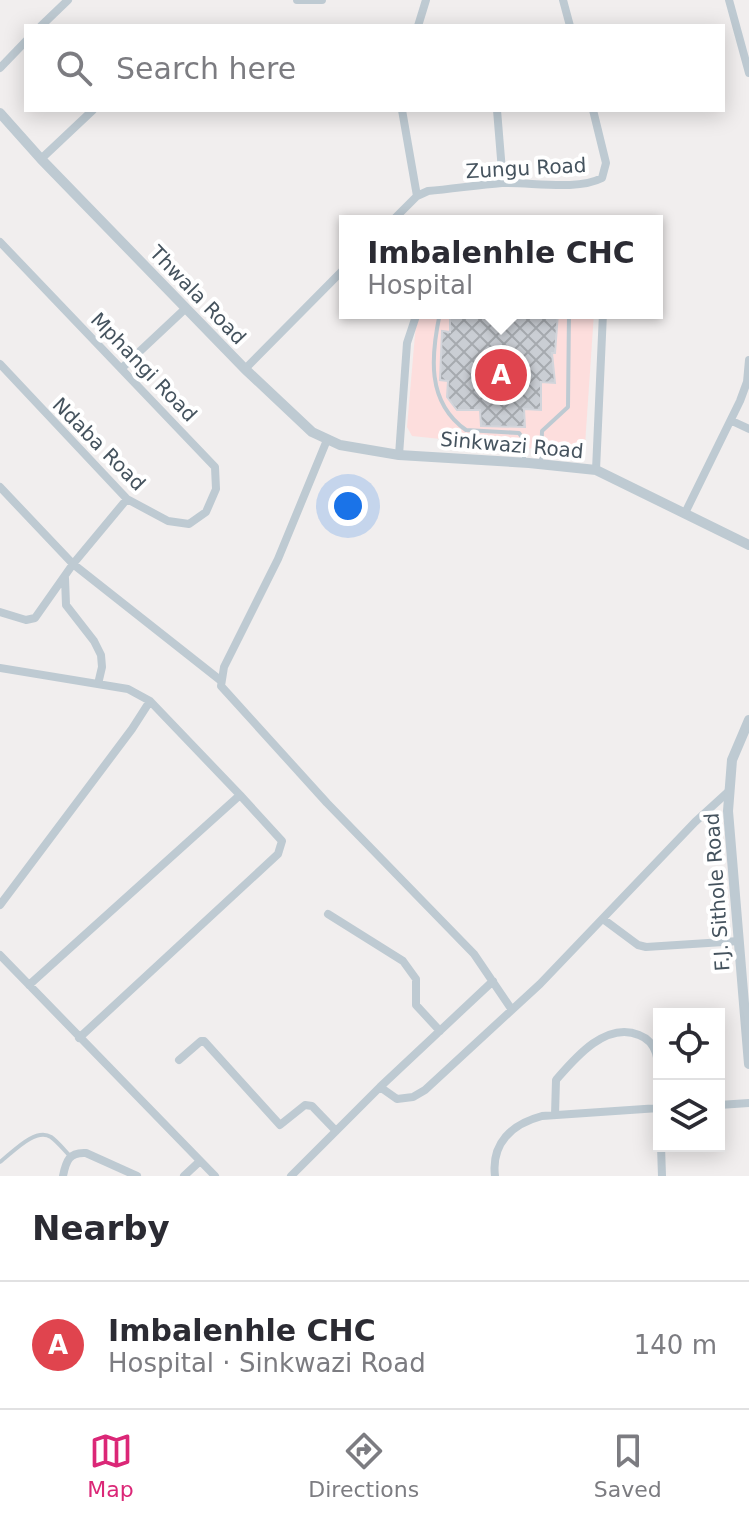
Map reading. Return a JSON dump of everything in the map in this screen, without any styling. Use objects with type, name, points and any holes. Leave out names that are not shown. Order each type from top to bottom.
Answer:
[{"type":"street","points":[[43,24],[68,0]]},
{"type":"street","points":[[297,0],[322,0]]},
{"type":"street","points":[[419,24],[426,0]]},
{"type":"street","points":[[563,0],[569,24]]},
{"type":"street","points":[[729,0],[749,73]]},
{"type":"street","points":[[0,68],[24,43]]},
{"type":"street","points":[[41,159],[91,112]]},
{"type":"street","points":[[398,215],[417,196],[402,112]]},
{"type":"street","points":[[497,112],[503,183]]},
{"type":"street","name":"Zungu Road","points":[[417,196],[428,191],[503,183],[576,184],[602,178],[606,163],[593,112]]},
{"type":"street","name":"Thwala Road","points":[[0,113],[41,159],[297,419],[327,440],[340,445],[399,455]]},
{"type":"street","name":"Mphangi Road","points":[[0,242],[215,467],[217,478],[213,500],[206,512],[189,524]]},
{"type":"street","points":[[245,369],[339,274]]},
{"type":"street","points":[[122,368],[186,308]]},
{"type":"street","points":[[399,455],[407,343],[415,319]]},
{"type":"street","points":[[596,470],[603,319]]},
{"type":"street","points":[[686,511],[732,421],[747,382],[749,360]]},
{"type":"street","name":"Ndaba Road","points":[[0,364],[127,499],[168,521],[189,524]]},
{"type":"street","points":[[732,421],[749,429]]},
{"type":"street","points":[[327,440],[278,559],[224,667],[220,680],[223,691],[474,954],[512,1010]]},
{"type":"street","name":"Sinkwazi Road","points":[[399,455],[525,462],[596,470],[686,511],[749,545]]},
{"type":"street","points":[[0,487],[73,564],[220,680]]},
{"type":"street","points":[[0,612],[31,620],[39,613],[73,564],[127,499]]},
{"type":"street","points":[[65,578],[66,605],[101,655],[98,684]]},
{"type":"street","points":[[0,668],[128,689],[150,701],[282,841],[278,854],[79,1038]]},
{"type":"street","points":[[0,905],[150,701]]},
{"type":"street","name":"F.J. Sithole Road","points":[[749,720],[732,760],[729,791],[731,855],[742,947],[749,1064]]},
{"type":"street","points":[[380,1087],[397,1099],[413,1097],[425,1090],[512,1010],[729,791]]},
{"type":"street","points":[[29,985],[240,795]]},
{"type":"street","points":[[328,914],[403,961],[416,979],[416,1005],[440,1031]]},
{"type":"street","points":[[603,919],[638,945],[646,947],[742,947]]},
{"type":"street","points":[[0,955],[215,1176]]},
{"type":"street","points":[[291,1176],[493,981]]},
{"type":"street","points":[[555,1115],[555,1084],[560,1076],[598,1039],[614,1033],[625,1032],[651,1043],[656,1053],[657,1080]]},
{"type":"street","points":[[179,1060],[204,1041],[280,1125],[305,1105],[312,1106],[336,1131]]},
{"type":"street","points":[[725,1105],[749,1103]]},
{"type":"street","points":[[495,1176],[493,1159],[499,1144],[525,1121],[555,1115],[653,1109]]},
{"type":"street","points":[[661,1152],[662,1176]]},
{"type":"street","points":[[63,1176],[65,1163],[70,1156],[86,1153],[137,1176]]},
{"type":"street","points":[[184,1176],[199,1162]]},
{"type":"lane","points":[[439,319],[432,371],[450,414],[466,430],[522,435],[525,462]]},
{"type":"lane","points":[[541,464],[542,431],[568,407],[569,319]]},
{"type":"lane","points":[[0,1162],[30,1139],[44,1134],[70,1156]]},
{"type":"shaded area","points":[[418,319],[594,319],[585,445],[574,453],[412,436],[407,427]]},
{"type":"building","points":[[450,319],[558,319],[555,353],[552,353],[555,383],[541,382],[541,410],[524,409],[525,427],[481,426],[480,410],[457,410],[447,397],[448,381],[440,380],[442,331],[450,332]]},
{"type":"place","name":"Imbalenhle CHC","points":[[501,375]]}]
